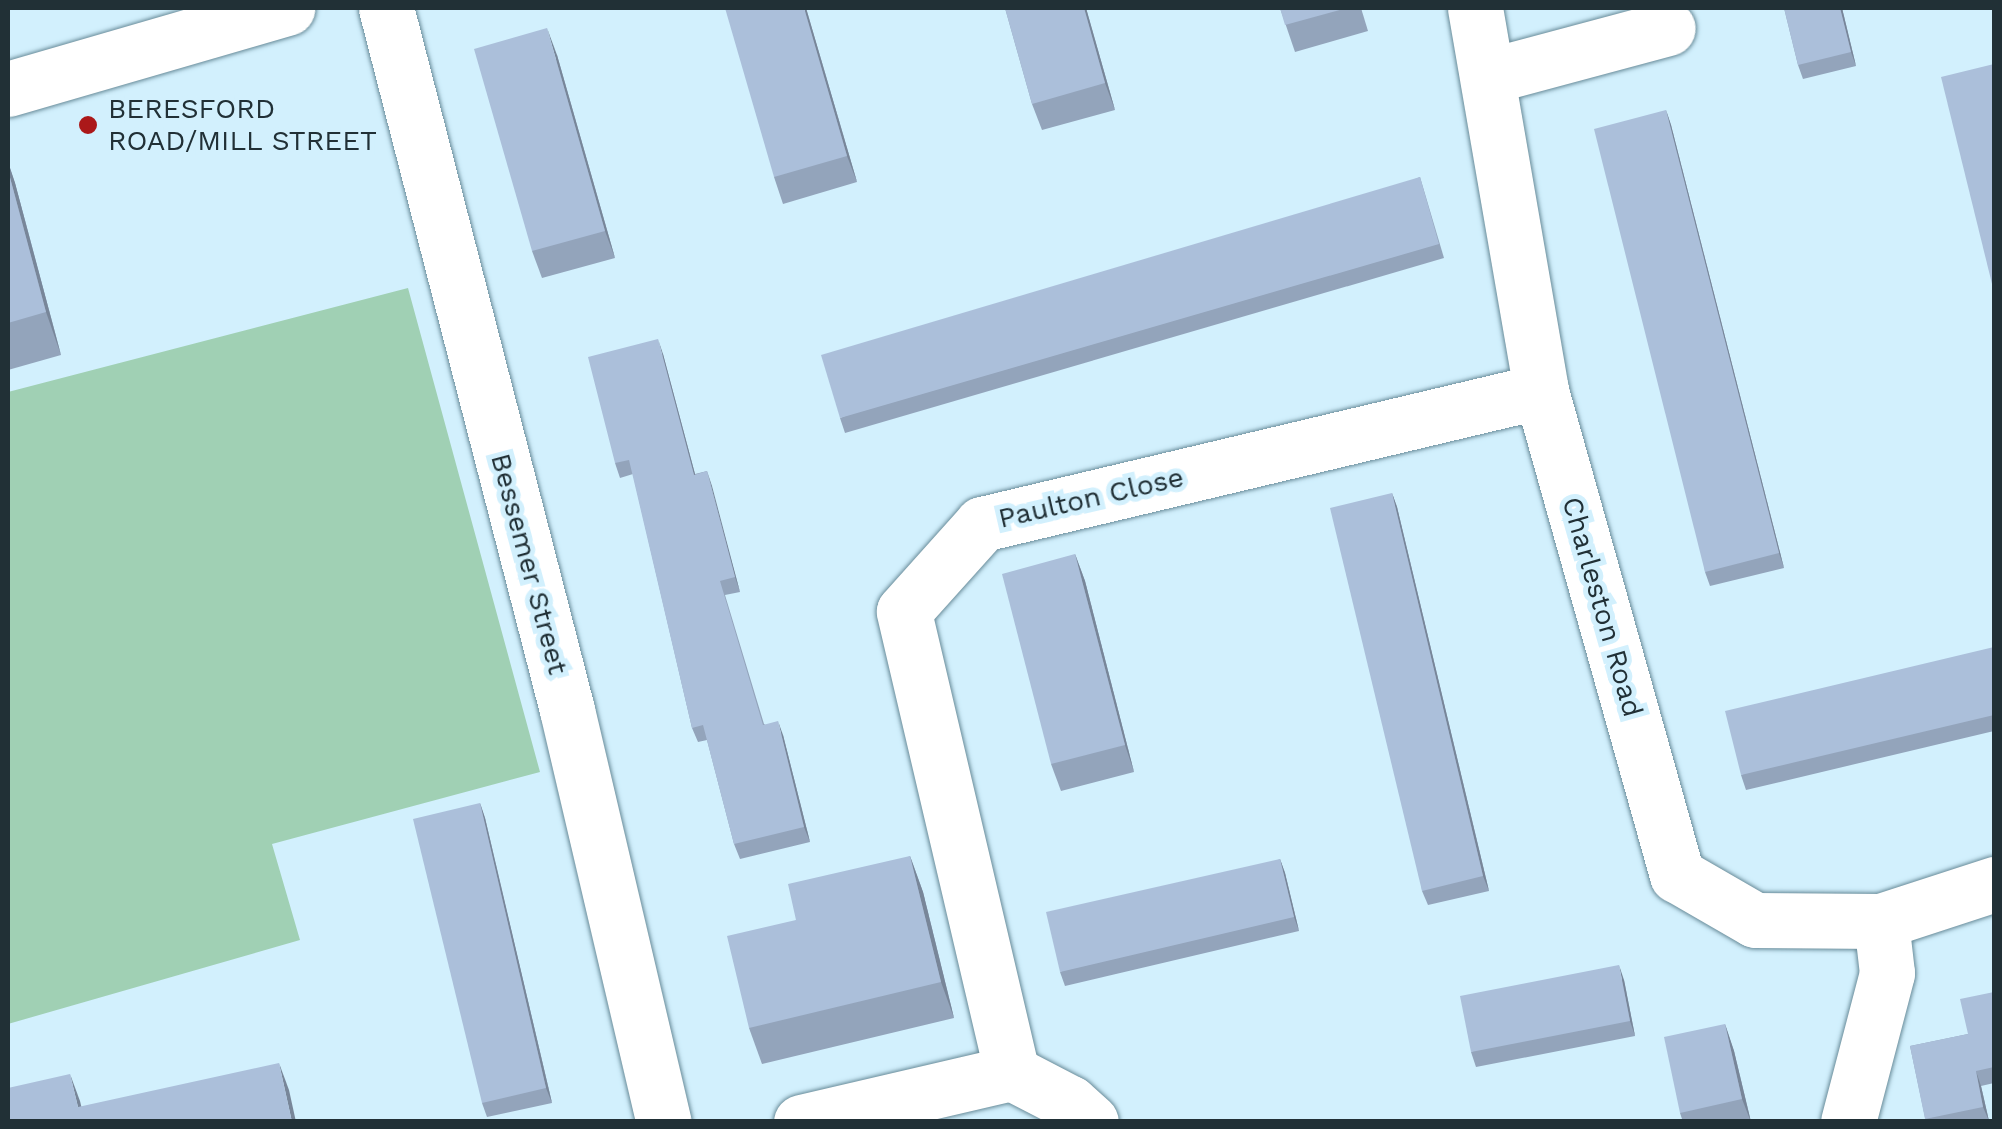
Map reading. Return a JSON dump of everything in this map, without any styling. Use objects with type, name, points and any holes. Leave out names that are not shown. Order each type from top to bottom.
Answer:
[{"type":"street","points":[[8,89],[287,8]]},
{"type":"street","name":"Bessemer Street","points":[[386,8],[568,710],[664,1122]]},
{"type":"street","name":"Charleston Road","points":[[1476,8],[1489,76],[1498,161],[1541,391],[1677,876],[1755,920],[1881,920],[1994,884]]},
{"type":"street","points":[[1489,76],[1668,28]]},
{"type":"street","name":"Paulton Close","points":[[1012,1073],[904,611],[982,524],[1541,391]]},
{"type":"street","points":[[1848,1122],[1887,974],[1881,920]]},
{"type":"street","points":[[801,1122],[1012,1073],[1091,1122]]},
{"type":"green space","points":[[408,288],[540,772],[272,844],[300,940],[8,1024],[8,392]]},
{"type":"building","points":[[725,8],[804,8],[847,156],[774,177]]},
{"type":"building","points":[[1005,8],[1084,8],[1105,83],[1032,104]]},
{"type":"building","points":[[1280,8],[1347,8],[1285,25]]},
{"type":"building","points":[[1784,8],[1840,8],[1851,52],[1798,65]]},
{"type":"building","points":[[547,28],[605,231],[532,251],[474,49]]},
{"type":"building","points":[[1994,64],[1994,292],[1941,77]]},
{"type":"building","points":[[1666,110],[1779,553],[1705,572],[1594,129]]},
{"type":"building","points":[[8,170],[46,312],[8,323]]},
{"type":"building","points":[[1420,177],[1439,244],[840,418],[821,355]]},
{"type":"building","points":[[658,339],[694,475],[707,471],[735,577],[720,581],[763,725],[778,721],[804,827],[734,844],[703,725],[692,728],[629,460],[615,463],[588,357]]},
{"type":"building","points":[[1392,493],[1483,876],[1422,891],[1330,508]]},
{"type":"building","points":[[1075,554],[1125,745],[1051,764],[1002,574]]},
{"type":"building","points":[[1994,647],[1994,715],[1741,775],[1725,711]]},
{"type":"building","points":[[480,803],[546,1088],[482,1103],[413,819]]},
{"type":"building","points":[[910,856],[941,982],[749,1028],[727,936],[796,920],[788,884]]},
{"type":"building","points":[[1280,859],[1294,917],[1060,972],[1046,912]]},
{"type":"building","points":[[1619,965],[1630,1021],[1471,1052],[1460,996]]},
{"type":"building","points":[[1994,992],[1994,1067],[1976,1071],[1983,1107],[1925,1119],[1910,1046],[1968,1034],[1960,999]]},
{"type":"building","points":[[1725,1024],[1742,1099],[1680,1113],[1664,1037]]},
{"type":"building","points":[[279,1063],[292,1122],[8,1122],[8,1088],[70,1074],[78,1107]]},
{"type":"place","name":"BERESFORD ROAD/MILL STREET","points":[[88,125]]}]
